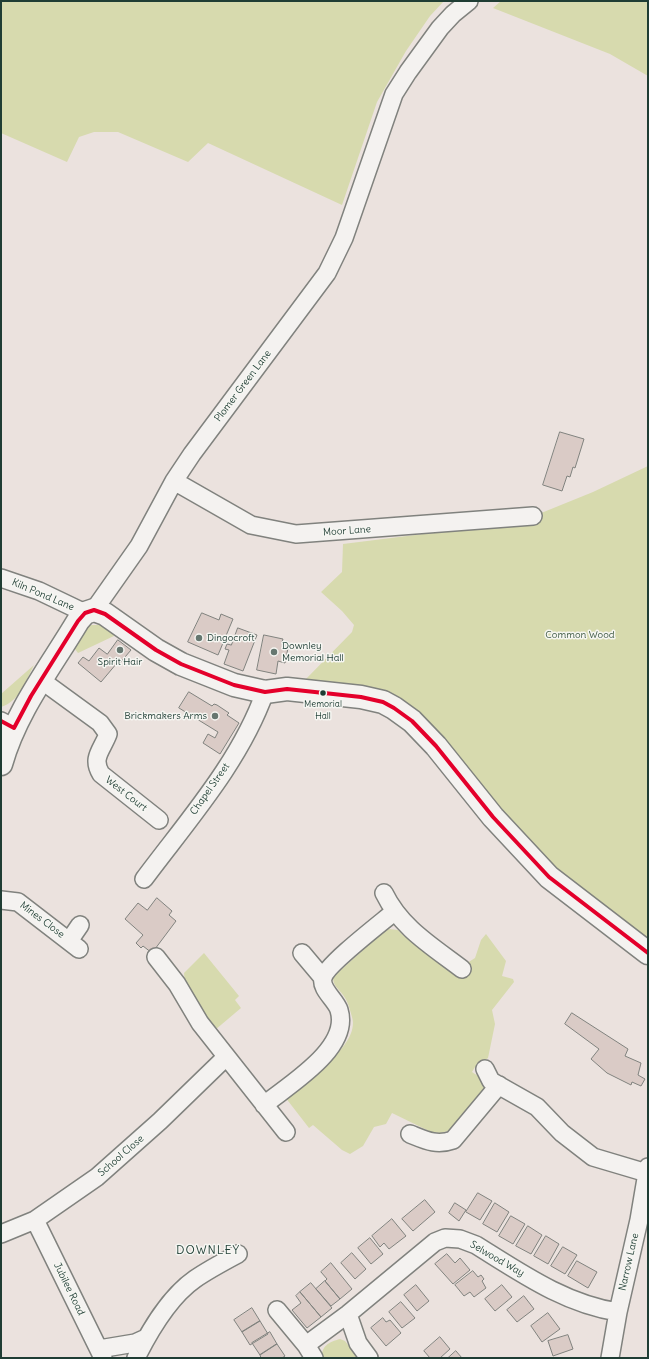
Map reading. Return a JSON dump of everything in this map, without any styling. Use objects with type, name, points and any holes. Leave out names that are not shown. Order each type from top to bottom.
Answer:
[{"type":"street","name":"Plomer Green Lane","points":[[1,764],[8,725],[41,680],[78,621],[90,611],[139,546],[174,481],[202,439],[296,317],[326,273],[348,225],[394,94],[440,28],[453,14],[469,1]]},
{"type":"street","name":"Moor Lane","points":[[174,481],[251,525],[296,534],[533,516]]},
{"type":"street","name":"Kiln Pond Lane","points":[[1,578],[40,591],[90,611]]},
{"type":"street","points":[[90,611],[105,614],[135,637],[181,664],[234,685],[265,692],[288,689],[361,697],[383,702],[394,708],[412,722],[436,746],[493,817],[549,878],[648,952]]},
{"type":"street","name":"West Court","points":[[41,680],[100,723],[108,734],[98,756],[96,766],[98,770],[159,820]]},
{"type":"street","name":"Chapel Street","points":[[144,879],[236,752],[256,717],[265,692]]},
{"type":"street","points":[[384,893],[394,912],[410,930],[462,969]]},
{"type":"street","name":"Mines Close","points":[[1,900],[18,902],[74,945],[80,925]]},
{"type":"street","points":[[264,1105],[319,1060],[334,1044],[339,1033],[341,1022],[339,1010],[323,985],[323,978],[334,964],[394,912]]},
{"type":"street","points":[[302,953],[323,978]]},
{"type":"street","points":[[156,958],[177,984],[200,1023],[286,1132]]},
{"type":"street","name":"School Close","points":[[1,1234],[35,1220],[97,1176],[160,1121],[226,1056]]},
{"type":"street","points":[[485,1069],[491,1081],[537,1107],[562,1133],[593,1157],[647,1170]]},
{"type":"street","points":[[410,1134],[431,1143],[443,1144],[453,1140],[499,1086]]},
{"type":"street","name":"Narrow Lane","points":[[610,1358],[618,1312],[643,1221],[647,1170]]},
{"type":"street","name":"Jubilee Road","points":[[35,1220],[101,1354]]},
{"type":"street","name":"Selwood Way","points":[[277,1310],[310,1351],[348,1314],[428,1247],[444,1238],[460,1239],[476,1245],[571,1300],[596,1309],[618,1312]]},
{"type":"street","points":[[136,1358],[146,1338],[182,1290],[194,1279],[238,1254]]},
{"type":"street","points":[[348,1314],[358,1343],[369,1358]]},
{"type":"street","points":[[101,1354],[146,1338]]},
{"type":"green space","points":[[1,1],[444,1],[430,16],[406,51],[377,102],[342,205],[208,143],[188,162],[118,132],[94,132],[79,137],[67,162],[1,133]]},
{"type":"green space","points":[[501,1],[648,1],[648,76],[610,54],[493,8]]},
{"type":"green space","name":"Common Wood","points":[[648,466],[648,942],[566,880],[534,849],[426,726],[305,680],[352,632],[354,625],[342,611],[321,592],[342,572],[343,544],[519,522],[593,492]]},
{"type":"green space","points":[[91,625],[100,625],[116,635],[78,653],[74,648],[86,628]]},
{"type":"green space","points":[[34,665],[25,684],[17,696],[8,704],[1,707],[1,694]]},
{"type":"green space","points":[[389,929],[398,930],[405,937],[408,935],[464,965],[475,958],[481,940],[486,934],[506,961],[502,976],[513,979],[514,982],[492,1010],[495,1024],[488,1058],[475,1067],[472,1072],[484,1080],[486,1088],[453,1129],[440,1133],[431,1132],[392,1113],[386,1124],[374,1127],[363,1146],[350,1154],[342,1150],[313,1125],[309,1128],[285,1097],[329,1062],[340,1051],[348,1039],[352,1028],[352,1017],[349,1006],[335,985],[333,977],[382,933]]},
{"type":"green space","points":[[204,953],[239,996],[235,1000],[241,1008],[215,1030],[195,1003],[187,989],[185,981],[184,973]]},
{"type":"green space","points":[[340,1339],[345,1341],[359,1358],[322,1358],[323,1350],[326,1345]]},
{"type":"building","points":[[560,432],[584,439],[575,468],[573,467],[570,477],[567,476],[562,491],[543,485]]},
{"type":"building","points":[[202,613],[219,620],[221,614],[233,619],[218,655],[188,642]]},
{"type":"building","points":[[238,628],[257,635],[243,671],[224,664],[229,650],[225,649],[227,644],[231,645]]},
{"type":"building","name":"Downley Memorial Hall","points":[[264,635],[283,639],[282,642],[289,643],[285,663],[278,661],[276,674],[257,670]]},
{"type":"building","points":[[118,640],[131,650],[119,664],[117,663],[101,682],[78,663],[83,657],[89,661],[99,648],[107,654]]},
{"type":"building","points":[[189,692],[212,706],[214,704],[217,705],[229,713],[227,715],[239,723],[220,754],[203,743],[208,734],[215,738],[218,732],[179,708]]},
{"type":"building","points":[[157,898],[172,911],[169,915],[176,921],[152,953],[143,946],[141,948],[136,943],[143,935],[125,919],[138,903],[147,910]]},
{"type":"building","points":[[572,1013],[628,1049],[625,1056],[641,1063],[638,1075],[645,1079],[641,1086],[632,1082],[631,1085],[607,1073],[591,1059],[599,1049],[565,1024]]},
{"type":"building","points":[[478,1193],[492,1201],[480,1220],[466,1212]]},
{"type":"building","points":[[425,1200],[435,1212],[413,1231],[402,1219]]},
{"type":"building","points":[[455,1203],[466,1210],[459,1221],[449,1213]]},
{"type":"building","points":[[495,1203],[509,1212],[497,1232],[483,1224]]},
{"type":"building","points":[[511,1216],[525,1224],[513,1244],[499,1236]]},
{"type":"building","points":[[392,1219],[406,1236],[389,1249],[384,1243],[380,1247],[372,1236]]},
{"type":"building","points":[[528,1226],[542,1235],[531,1254],[516,1246]]},
{"type":"building","points":[[546,1236],[559,1244],[548,1264],[534,1256]]},
{"type":"building","points":[[370,1238],[383,1254],[371,1264],[358,1248]]},
{"type":"building","points":[[563,1247],[577,1255],[565,1274],[551,1266]]},
{"type":"building","points":[[352,1253],[366,1269],[355,1279],[341,1263]]},
{"type":"building","points":[[447,1254],[455,1263],[460,1258],[470,1270],[453,1284],[435,1264]]},
{"type":"building","points":[[577,1261],[597,1272],[588,1288],[568,1276]]},
{"type":"building","points":[[331,1263],[352,1289],[340,1299],[325,1281],[327,1279],[321,1272]]},
{"type":"building","points":[[473,1271],[478,1277],[481,1275],[484,1279],[482,1281],[486,1288],[474,1297],[470,1292],[464,1296],[455,1285]]},
{"type":"building","points":[[325,1281],[340,1299],[331,1306],[316,1289]]},
{"type":"building","points":[[311,1283],[332,1308],[321,1317],[300,1292]]},
{"type":"building","points":[[416,1285],[429,1301],[417,1311],[404,1295]]},
{"type":"building","points":[[502,1285],[512,1297],[495,1311],[485,1299]]},
{"type":"building","points":[[300,1292],[321,1317],[307,1328],[292,1310],[301,1303],[296,1296]]},
{"type":"building","points":[[524,1296],[534,1309],[517,1322],[507,1310]]},
{"type":"building","points":[[401,1302],[415,1318],[402,1328],[389,1312]]},
{"type":"building","points":[[252,1308],[260,1321],[242,1332],[234,1320]]},
{"type":"building","points":[[548,1313],[560,1329],[542,1342],[531,1326]]},
{"type":"building","points":[[383,1318],[386,1322],[390,1320],[401,1333],[386,1346],[371,1328]]},
{"type":"building","points":[[260,1321],[268,1334],[250,1345],[242,1332]]},
{"type":"building","points":[[270,1332],[277,1344],[260,1355],[252,1343]]},
{"type":"building","points":[[568,1335],[573,1349],[553,1356],[548,1341]]},
{"type":"building","points":[[440,1337],[450,1349],[440,1358],[430,1358],[424,1351]]},
{"type":"building","points":[[277,1344],[285,1356],[282,1358],[261,1358],[260,1355]]},
{"type":"building","points":[[456,1351],[462,1358],[448,1358]]},
{"type":"transit line","points":[[1,721],[14,728],[31,696],[78,621],[85,613],[94,610],[105,614],[156,650],[181,664],[234,685],[265,692],[287,689],[361,697],[383,702],[412,721],[436,746],[493,817],[549,877],[648,953]]},
{"type":"place","name":"Dingocroft","points":[[199,638]]},
{"type":"place","name":"Spirit Hair","points":[[120,650]]},
{"type":"place","name":"Downley Memorial Hall","points":[[274,652]]},
{"type":"place","name":"Memorial Hall","points":[[323,693]]},
{"type":"place","name":"Brickmakers Arms","points":[[215,716]]},
{"type":"district","name":"DOWNLEY","points":[[208,1251]]}]
